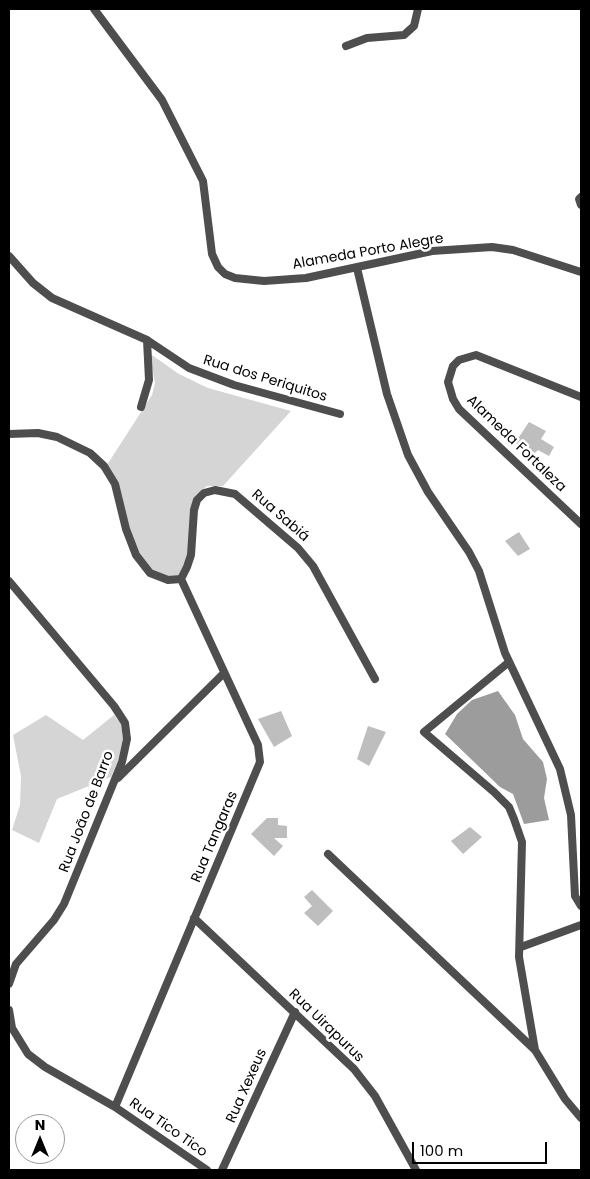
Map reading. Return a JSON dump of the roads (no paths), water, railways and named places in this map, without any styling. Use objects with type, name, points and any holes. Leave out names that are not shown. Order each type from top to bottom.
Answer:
[{"type":"street","name":"Alameda Porto Alegre","points":[[94,9],[162,100],[203,181],[212,254],[218,267],[225,274],[235,278],[264,281],[306,278],[432,251],[492,247],[513,250],[581,272]]},
{"type":"street","points":[[346,46],[367,38],[404,35],[414,26],[418,9]]},
{"type":"street","points":[[581,197],[581,205]]},
{"type":"street","name":"Rua dos Periquitos","points":[[9,256],[32,283],[52,298],[147,340],[189,368],[207,376],[340,414]]},
{"type":"street","points":[[357,268],[387,394],[408,455],[428,492],[469,552],[478,571],[509,662],[560,768],[571,815],[575,896],[581,906]]},
{"type":"street","points":[[141,407],[149,380],[147,340]]},
{"type":"street","name":"Alameda Fortaleza","points":[[581,397],[476,355],[459,360],[453,366],[448,382],[453,400],[459,409],[581,524]]},
{"type":"street","points":[[9,434],[38,433],[58,437],[90,453],[104,466],[115,484],[126,528],[136,556],[150,573],[168,580],[181,579]]},
{"type":"street","name":"Rua Sabiá","points":[[181,579],[191,555],[194,510],[197,500],[204,494],[214,490],[235,494],[298,548],[313,566],[375,679]]},
{"type":"street","name":"Rua Tangaras","points":[[115,1107],[260,762],[258,744],[181,579]]},
{"type":"street","name":"Rua João de Barro","points":[[9,581],[114,706],[125,723],[127,740],[122,762],[64,904],[54,920],[16,964],[9,984]]},
{"type":"street","points":[[509,662],[424,732],[494,792],[508,807],[522,842],[521,948],[519,957],[535,1050]]},
{"type":"street","points":[[115,780],[224,674]]},
{"type":"street","points":[[328,854],[535,1050],[565,1099],[581,1118]]},
{"type":"street","name":"Rua Uirapurus","points":[[194,918],[354,1070],[375,1096],[416,1170]]},
{"type":"street","points":[[521,948],[581,925]]},
{"type":"street","points":[[9,1010],[12,1028],[28,1054],[45,1067],[115,1107]]},
{"type":"street","name":"Rua Xexeus","points":[[222,1170],[295,1012]]},
{"type":"street","name":"Rua Tico Tico","points":[[115,1107],[207,1170]]}]
